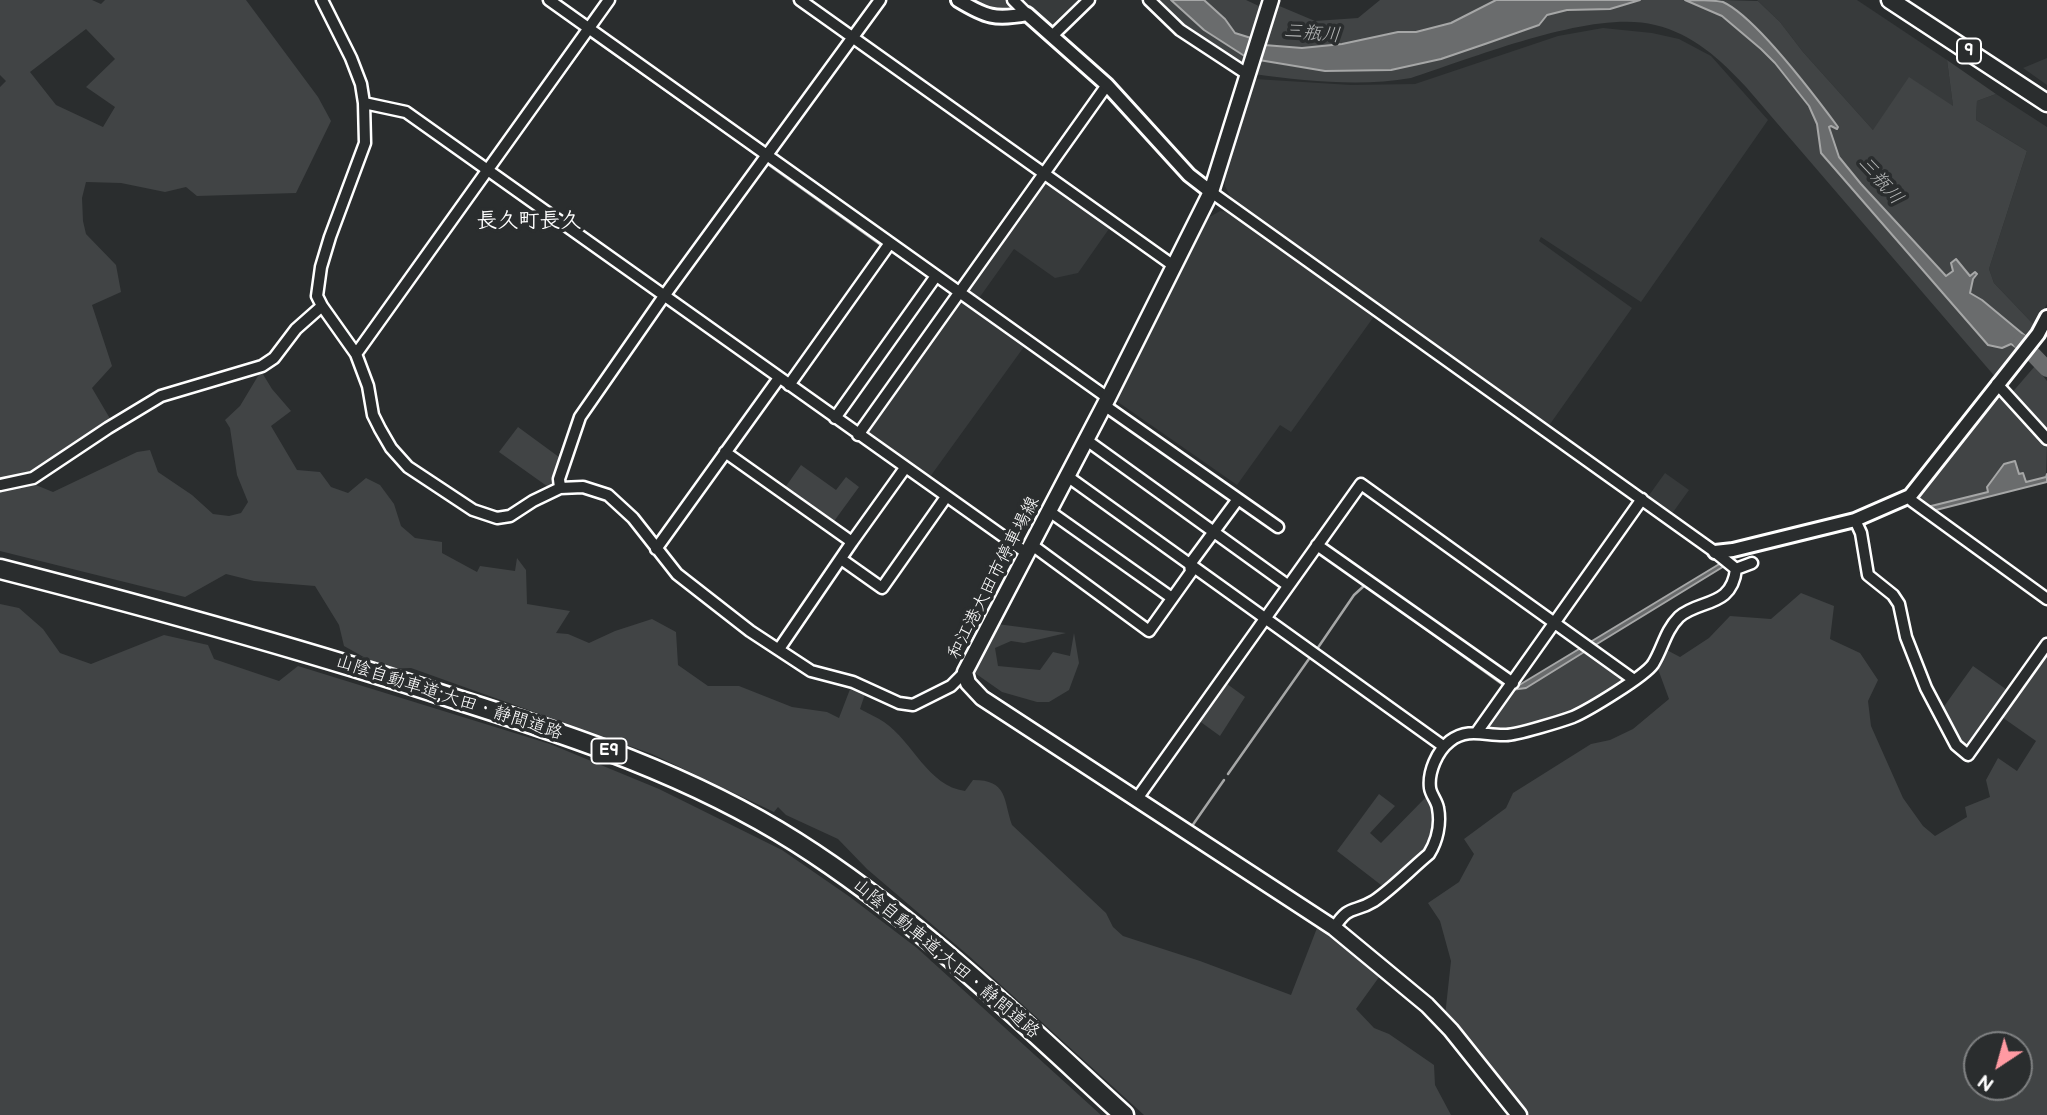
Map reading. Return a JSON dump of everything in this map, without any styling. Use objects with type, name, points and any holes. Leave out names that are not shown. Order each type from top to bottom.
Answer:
[{"type":"highway","name":"9","points":[[1890,0],[2047,103]]},
{"type":"highway","name":"山陰自動車道;大田・静間道路","points":[[0,569],[175,614],[515,718],[639,763],[734,806],[806,848],[910,924],[1124,1115]]},
{"type":"main road","name":"和江港大田市停車場線","points":[[1269,6],[1211,192],[965,672],[968,683],[982,698],[1334,928],[1427,1005],[1451,1030],[1519,1115]]},
{"type":"street","points":[[322,0],[357,72],[364,103],[365,143],[321,267],[317,296],[356,354],[368,386],[373,415],[391,447],[408,467],[462,503],[486,516],[497,518],[510,516],[560,488],[583,487],[608,495],[633,518],[677,574],[750,631],[811,671],[852,682],[899,703],[913,705],[951,686],[965,672]]},
{"type":"street","points":[[549,0],[959,292],[1278,527]]},
{"type":"street","points":[[356,354],[609,0]]},
{"type":"street","points":[[800,0],[1174,266]]},
{"type":"street","points":[[560,488],[559,479],[580,417],[664,296],[880,0]]},
{"type":"street","points":[[958,0],[983,15],[1003,19],[1027,14]]},
{"type":"street","points":[[1013,0],[1107,85],[1189,174],[1211,192],[1736,569]]},
{"type":"street","points":[[1052,36],[1088,0]]},
{"type":"street","points":[[1149,0],[1180,30],[1248,71]]},
{"type":"street","points":[[858,435],[1107,85]]},
{"type":"street","points":[[364,103],[406,112],[946,497],[1030,549],[1149,631],[1191,572],[1190,564],[1238,499]]},
{"type":"street","points":[[789,385],[890,243]]},
{"type":"street","points":[[835,418],[936,276]]},
{"type":"street","points":[[0,485],[33,478],[161,396],[262,366],[274,358],[296,330],[322,306]]},
{"type":"street","points":[[1715,552],[1857,525],[1910,496],[2036,337],[2047,317]]},
{"type":"street","points":[[656,549],[779,377]]},
{"type":"street","points":[[1997,384],[2047,439]]},
{"type":"street","points":[[1085,439],[1286,584]]},
{"type":"street","points":[[725,452],[852,542]]},
{"type":"street","points":[[779,649],[905,468]]},
{"type":"street","points":[[1067,476],[1443,746]]},
{"type":"street","points":[[1136,800],[1361,484],[1634,680]]},
{"type":"street","points":[[1910,496],[1912,501],[2047,599]]},
{"type":"street","points":[[841,559],[882,588],[946,497]]},
{"type":"street","points":[[1477,732],[1642,499]]},
{"type":"street","points":[[1049,511],[1172,598]]},
{"type":"street","points":[[1857,525],[1867,575],[1893,595],[1899,604],[1906,637],[1926,688],[1956,746],[1968,755],[2047,644]]},
{"type":"street","points":[[1317,545],[1513,683]]},
{"type":"street","points":[[1736,569],[1752,563]]},
{"type":"street","points":[[1334,928],[1348,910],[1374,901],[1429,854],[1436,844],[1438,808],[1430,789],[1431,774],[1443,746],[1461,734],[1477,732],[1508,735],[1573,717],[1634,680],[1653,665],[1669,630],[1680,616],[1710,604],[1727,592],[1736,569]]},
{"type":"shaded area","points":[[0,0],[92,0],[101,4],[105,0],[246,0],[318,97],[331,121],[296,193],[197,196],[186,187],[165,192],[121,183],[86,182],[82,198],[86,234],[116,265],[121,292],[92,305],[112,366],[92,388],[112,422],[32,475],[0,481],[0,87],[6,81],[0,75]],"holes":[[[86,29],[115,59],[86,87],[115,107],[103,127],[56,105],[30,72]]]},
{"type":"shaded area","points":[[967,0],[1009,0],[1020,11],[992,14]]},
{"type":"shaded area","points":[[1019,0],[1084,0],[1055,29]]},
{"type":"shaded area","points":[[1151,0],[1171,0],[1204,30],[1246,57],[1243,66],[1208,47]]},
{"type":"shaded area","points":[[1171,0],[1204,0],[1225,19],[1235,33],[1251,38],[1246,57],[1204,30]]},
{"type":"shaded area","points":[[1204,0],[1246,0],[1261,7],[1251,38],[1235,33],[1225,18]]},
{"type":"shaded area","points":[[1380,0],[1496,0],[1451,23],[1416,32],[1398,32],[1342,44],[1302,48],[1264,45],[1277,5],[1315,21],[1358,18]]},
{"type":"shaded area","points":[[1496,0],[1640,0],[1610,9],[1567,10],[1547,15],[1539,25],[1441,59],[1391,70],[1325,71],[1259,60],[1264,45],[1302,48],[1342,44],[1398,32],[1416,32],[1451,23]]},
{"type":"shaded area","points":[[1640,0],[1684,0],[1700,5],[1736,27],[1771,59],[1809,106],[1816,123],[1821,153],[1997,347],[2011,344],[2020,350],[1997,379],[1746,87],[1705,49],[1669,29],[1629,22],[1567,29],[1499,48],[1411,78],[1392,81],[1333,82],[1254,74],[1259,60],[1337,71],[1404,66],[1470,48],[1557,11],[1612,8]]},
{"type":"shaded area","points":[[1685,0],[1723,2],[1752,23],[1838,127],[1829,127],[1839,157],[1861,184],[1946,276],[1953,271],[1951,263],[1956,259],[1970,276],[1975,272],[1977,274],[1970,293],[2029,339],[2020,350],[2011,344],[2002,348],[1988,345],[1821,153],[1817,124],[1809,106],[1775,63],[1722,16]]},
{"type":"shaded area","points":[[1721,0],[1758,1],[1780,22],[1803,52],[1873,130],[1909,77],[1953,106],[1947,60],[1996,94],[1977,101],[1976,120],[2027,151],[1989,269],[1994,283],[2035,326],[2029,339],[1970,293],[1975,273],[1970,277],[1954,271],[1946,276],[1861,184],[1839,157],[1828,127],[1831,126],[1823,110],[1798,75],[1751,24]]},
{"type":"shaded area","points":[[1757,0],[1857,0],[1947,60],[1953,106],[1873,130],[1803,52],[1780,22]]},
{"type":"shaded area","points":[[1603,28],[1679,39],[1711,56],[1768,120],[1641,302],[1541,237],[1539,241],[1632,308],[1548,427],[1232,200],[1225,186],[1225,168],[1255,79],[1351,85],[1415,84],[1558,36]]},
{"type":"shaded area","points":[[2047,58],[2047,85],[2023,68]]},
{"type":"shaded area","points":[[1996,94],[2047,127],[2047,304],[2035,326],[1994,283],[1989,269],[2027,151],[1976,120],[1977,101]]},
{"type":"shaded area","points":[[1046,179],[1111,226],[1078,273],[1055,278],[1014,249],[977,301],[963,291]]},
{"type":"shaded area","points":[[1220,211],[1232,212],[1375,315],[1291,432],[1280,425],[1237,485],[1115,400],[1204,224],[1208,218]]},
{"type":"shaded area","points":[[960,297],[1026,344],[927,481],[862,432]]},
{"type":"shaded area","points":[[2035,366],[2047,381],[2047,435],[2010,395]]},
{"type":"shaded area","points":[[261,371],[291,411],[271,426],[297,470],[320,472],[331,487],[348,493],[366,478],[380,485],[394,504],[401,526],[415,538],[442,542],[442,553],[477,572],[480,566],[515,571],[517,558],[526,570],[527,604],[570,611],[556,633],[568,634],[589,643],[652,619],[676,632],[678,665],[708,686],[739,686],[792,707],[827,712],[839,718],[852,684],[866,691],[860,709],[881,720],[894,731],[941,781],[965,791],[973,780],[993,783],[998,787],[1005,799],[1012,825],[1106,913],[1113,927],[1123,936],[1291,995],[1317,928],[1321,925],[1382,973],[1356,1009],[1374,1028],[1389,1034],[1434,1065],[1435,1085],[1451,1115],[1144,1115],[969,956],[867,869],[838,839],[786,815],[778,807],[774,812],[652,754],[411,668],[385,669],[344,646],[339,625],[315,586],[254,581],[226,574],[185,597],[0,551],[0,487],[26,481],[53,492],[137,452],[150,450],[158,472],[192,495],[213,514],[229,516],[241,513],[248,502],[237,475],[230,428],[225,420],[240,406]]},
{"type":"shaded area","points":[[2004,396],[2047,443],[2046,477],[2025,483],[2015,461],[2004,464],[1987,487],[1989,492],[1927,507],[1918,495],[1998,399]]},
{"type":"shaded area","points":[[518,427],[563,460],[551,489],[499,452]]},
{"type":"shaded area","points":[[2015,461],[2019,474],[2023,473],[2026,482],[2046,477],[2047,474],[2047,482],[1928,512],[1927,507],[1988,492],[1987,487],[2004,464]]},
{"type":"shaded area","points":[[801,465],[836,490],[846,477],[859,487],[832,524],[784,489]]},
{"type":"shaded area","points":[[1665,473],[1689,490],[1671,515],[1647,498]]},
{"type":"shaded area","points":[[1321,549],[1509,684],[1507,688],[1317,551]]},
{"type":"shaded area","points":[[1721,563],[1726,565],[1592,647],[1587,644]]},
{"type":"shaded area","points":[[1801,593],[1834,606],[1830,639],[1860,653],[1878,680],[1868,701],[1871,726],[1903,798],[1923,826],[1935,836],[1967,817],[1965,807],[1990,797],[1986,780],[1998,758],[2017,771],[2036,741],[1999,715],[2047,647],[2047,1115],[1524,1115],[1445,1016],[1451,961],[1440,921],[1428,903],[1459,882],[1474,854],[1464,839],[1506,808],[1513,793],[1591,744],[1610,740],[1633,729],[1669,699],[1658,669],[1663,648],[1680,657],[1709,638],[1730,616],[1771,619]]},
{"type":"shaded area","points":[[0,604],[19,608],[43,629],[60,653],[91,664],[164,635],[208,645],[214,659],[279,681],[298,666],[550,744],[659,789],[782,850],[850,897],[917,948],[1101,1115],[0,1115]]},
{"type":"shaded area","points":[[997,624],[1066,633],[1024,643],[1011,641],[995,648],[998,666],[1040,670],[1053,652],[1070,656],[1074,633],[1079,663],[1069,690],[1049,702],[1037,702],[1002,692],[972,671]]},
{"type":"shaded area","points":[[1584,646],[1589,649],[1526,688],[1511,690]]},
{"type":"shaded area","points":[[1589,649],[1627,679],[1595,698],[1540,723],[1521,728],[1484,728],[1511,690],[1526,688]]},
{"type":"shaded area","points":[[1973,666],[2010,692],[1969,752],[1960,747],[1940,712]]},
{"type":"shaded area","points":[[1223,681],[1245,697],[1220,736],[1198,720]]},
{"type":"shaded area","points":[[1379,794],[1395,806],[1370,833],[1381,843],[1429,794],[1434,815],[1431,847],[1385,888],[1337,851]]},
{"type":"waterway","points":[[494,170],[590,37],[760,157]]},
{"type":"waterway","points":[[769,165],[881,245]]},
{"type":"waterway","name":"三瓶川","points":[[2021,342],[2047,369]]},
{"type":"waterway","points":[[1315,652],[1354,595],[1365,585]]},
{"type":"waterway","points":[[1228,774],[1311,656]]},
{"type":"waterway","points":[[1192,826],[1224,780]]},
{"type":"district","name":"長久町長久","points":[[529,222]]}]
